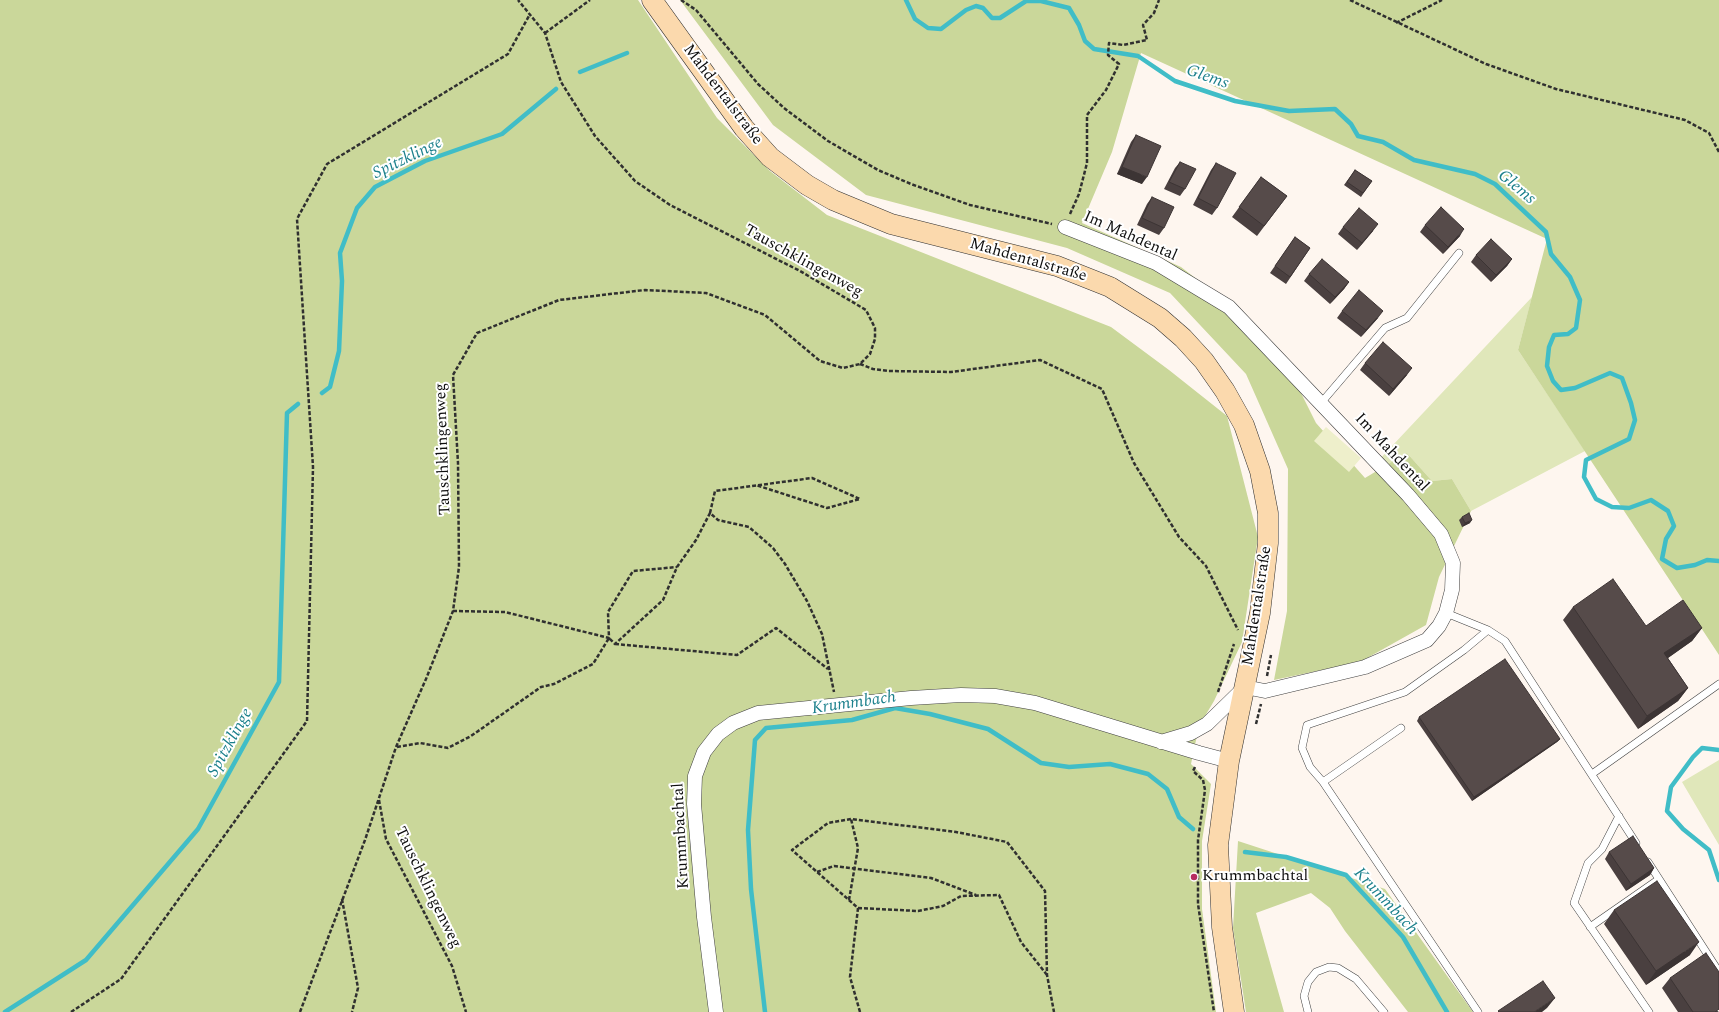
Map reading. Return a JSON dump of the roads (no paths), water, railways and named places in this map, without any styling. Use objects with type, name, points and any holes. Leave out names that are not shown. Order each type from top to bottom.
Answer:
[{"type":"main road","name":"Mahdentalstraße","points":[[652,0],[744,128],[770,157],[806,184],[833,200],[891,224],[1036,261],[1083,275],[1110,287],[1160,318],[1183,338],[1204,361],[1225,391],[1244,425],[1260,472],[1268,513],[1268,543],[1247,631],[1245,687],[1229,761],[1220,826],[1218,870],[1223,934],[1234,1012]]},
{"type":"street","name":"Im Mahdental","points":[[1065,227],[1156,263],[1229,307],[1408,495],[1441,534],[1453,563],[1452,590],[1446,613],[1439,626],[1427,640],[1365,667],[1265,691],[1245,687]]},
{"type":"street","name":"Mahdentalstraße","points":[[1161,742],[1191,733],[1214,717],[1245,687]]},
{"type":"street","name":"Krummbachtal","points":[[716,1012],[704,917],[694,804],[695,776],[704,752],[718,734],[733,723],[758,713],[954,696],[995,696],[1035,703],[1161,742],[1229,761]]},
{"type":"lane","points":[[1321,403],[1385,328],[1407,318],[1459,252]]},
{"type":"lane","points":[[1446,613],[1488,630],[1504,641],[1592,774],[1719,972]]},
{"type":"lane","points":[[1478,1012],[1323,782],[1310,767],[1302,748],[1307,725],[1405,692],[1464,650],[1488,630]]},
{"type":"lane","points":[[1592,774],[1719,684]]},
{"type":"lane","points":[[1323,782],[1401,728]]},
{"type":"lane","points":[[1619,816],[1602,849],[1588,864],[1574,903],[1649,1012]]},
{"type":"lane","points":[[1590,927],[1659,879]]},
{"type":"lane","points":[[1308,1012],[1304,996],[1308,982],[1316,972],[1329,967],[1338,968],[1356,979],[1384,1012]]},
{"type":"waterway","name":"Glems","points":[[906,0],[915,19],[928,28],[941,29],[966,10],[976,6],[983,8],[992,18],[1000,18],[1026,1],[1041,1],[1069,8],[1079,25],[1085,41],[1094,49],[1138,56],[1175,81],[1235,101],[1289,111],[1335,109],[1351,124],[1358,136],[1383,142],[1414,160],[1475,174],[1495,184],[1546,232],[1551,254],[1570,277],[1580,300],[1576,328],[1568,334],[1554,335],[1549,347],[1547,366],[1553,381],[1561,390],[1575,388],[1610,373],[1622,378],[1631,403],[1635,420],[1629,439],[1586,460],[1584,477],[1596,499],[1612,507],[1629,508],[1651,500],[1668,511],[1674,526],[1666,539],[1662,559],[1677,568],[1695,565],[1707,560],[1719,561]]},
{"type":"waterway","name":"Spitzklinge","points":[[580,72],[627,53]]},
{"type":"waterway","name":"Spitzklinge","points":[[322,393],[330,387],[339,351],[342,281],[340,253],[357,208],[375,187],[425,161],[502,134],[556,89]]},
{"type":"waterway","name":"Spitzklinge","points":[[5,1012],[86,960],[198,829],[279,682],[287,413],[298,404]]},
{"type":"waterway","name":"Krummbach","points":[[765,1012],[751,889],[748,830],[755,740],[766,728],[852,720],[895,708],[930,714],[988,729],[1041,763],[1069,767],[1110,764],[1148,774],[1167,789],[1179,817],[1193,829]]},
{"type":"waterway","name":"Glems","points":[[1719,750],[1702,748],[1693,757],[1671,787],[1667,811],[1683,829],[1709,850],[1719,880]]},
{"type":"waterway","name":"Krummbach","points":[[1245,852],[1286,857],[1346,875],[1403,937],[1447,1012]]},
{"type":"place","name":"Krummbachtal","points":[[1194,877]]}]
